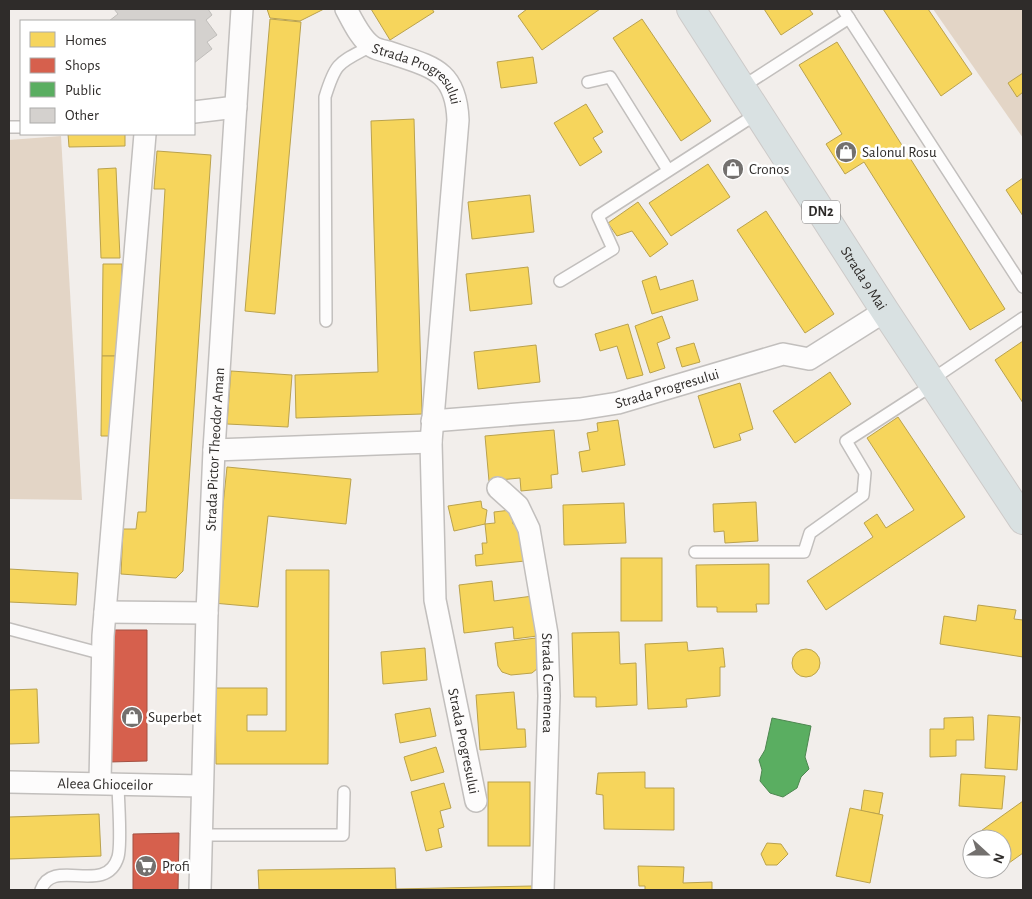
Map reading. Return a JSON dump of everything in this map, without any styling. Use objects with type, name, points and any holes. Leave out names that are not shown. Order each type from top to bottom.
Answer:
[{"type":"main road","name":"Strada 9 Mai","points":[[691,9],[885,311],[1023,520]]},
{"type":"street","name":"Strada Pictor Theodor Aman","points":[[200,890],[206,613],[214,450],[242,9]]},
{"type":"street","name":"Strada Progresului","points":[[346,9],[353,24],[371,46],[427,65],[439,72],[450,84],[457,100],[458,120],[431,442],[435,600],[476,801]]},
{"type":"street","points":[[195,112],[236,107]]},
{"type":"street","points":[[109,783],[103,654],[105,612],[145,135]]},
{"type":"street","name":"Strada Progresului","points":[[432,421],[580,409],[618,403],[783,354],[809,359],[885,311]]},
{"type":"street","points":[[214,450],[431,442]]},
{"type":"street","name":"Strada Cremenea","points":[[498,488],[518,506],[529,530],[546,634],[549,696],[543,890]]},
{"type":"street","points":[[105,612],[206,613]]},
{"type":"street","name":"Aleea Ghioceilor","points":[[9,782],[202,786]]},
{"type":"lane","points":[[742,87],[846,13],[1023,287]]},
{"type":"lane","points":[[326,321],[325,97],[332,72],[340,62],[371,46]]},
{"type":"lane","points":[[588,82],[610,77],[668,170]]},
{"type":"lane","points":[[560,281],[614,250],[598,216],[758,114]]},
{"type":"lane","points":[[696,552],[804,552],[810,533],[863,496],[865,473],[846,441],[1023,318]]},
{"type":"lane","points":[[9,629],[103,654]]},
{"type":"lane","points":[[42,890],[43,885],[55,876],[104,875],[113,868],[118,856],[109,783]]},
{"type":"lane","points":[[201,835],[343,836],[344,792]]},
{"type":"shaded area","points":[[933,9],[1023,9],[1023,138]]},
{"type":"shaded area","points":[[61,136],[82,500],[9,499],[9,140]]},
{"type":"building: Homes","points":[[267,9],[324,9],[300,21],[270,18]]},
{"type":"building: Homes","points":[[371,9],[432,9],[434,12],[390,40]]},
{"type":"building: Homes","points":[[527,9],[600,9],[542,50],[518,16]]},
{"type":"building: Homes","points":[[764,9],[809,9],[813,14],[781,35]]},
{"type":"building: Homes","points":[[883,9],[928,9],[972,74],[941,96]]},
{"type":"building: Homes","points":[[270,19],[301,22],[275,314],[245,311]]},
{"type":"building: Homes","points":[[642,19],[711,121],[681,141],[613,38]]},
{"type":"building: Homes","points":[[837,42],[1005,309],[970,330],[864,162],[845,174],[826,144],[842,134],[799,65]]},
{"type":"building: Homes","points":[[533,57],[537,83],[501,88],[497,62]]},
{"type":"building: Homes","points":[[1023,73],[1023,92],[1017,97],[1008,83]]},
{"type":"building: Homes","points":[[586,104],[603,132],[593,138],[602,152],[580,166],[554,123]]},
{"type":"building: Homes","points":[[414,119],[422,414],[296,418],[295,375],[378,372],[371,121]]},
{"type":"building: Homes","points":[[68,135],[125,135],[125,146],[69,147]]},
{"type":"building: Homes","points":[[157,151],[211,155],[183,571],[176,578],[121,574],[123,529],[136,529],[138,512],[146,512],[165,189],[154,189]]},
{"type":"building: Homes","points":[[708,164],[730,197],[671,236],[649,203]]},
{"type":"building: Homes","points":[[116,168],[120,258],[101,258],[98,169]]},
{"type":"building: Homes","points":[[1023,178],[1023,216],[1006,190]]},
{"type":"building: Homes","points":[[530,195],[534,232],[472,239],[468,202]]},
{"type":"building: Homes","points":[[638,202],[668,244],[650,257],[632,231],[617,236],[608,223]]},
{"type":"building: Homes","points":[[766,211],[834,314],[805,333],[737,230]]},
{"type":"building: Homes","points":[[103,264],[122,264],[120,356],[102,356]]},
{"type":"building: Homes","points":[[528,267],[532,304],[470,311],[466,274]]},
{"type":"building: Homes","points":[[656,276],[660,290],[693,280],[698,300],[652,314],[642,281]]},
{"type":"building: Homes","points":[[662,316],[670,338],[657,343],[665,368],[650,373],[635,326]]},
{"type":"building: Homes","points":[[628,324],[643,375],[627,379],[617,346],[600,351],[595,334]]},
{"type":"building: Homes","points":[[1023,341],[1023,403],[995,360]]},
{"type":"building: Homes","points":[[694,343],[700,362],[682,367],[676,348]]},
{"type":"building: Homes","points":[[536,345],[540,382],[478,389],[474,352]]},
{"type":"building: Homes","points":[[102,356],[120,356],[119,436],[101,436]]},
{"type":"building: Homes","points":[[231,371],[292,375],[288,427],[227,424]]},
{"type":"building: Homes","points":[[830,372],[851,404],[795,443],[773,411]]},
{"type":"building: Homes","points":[[740,383],[753,429],[739,434],[741,440],[714,448],[698,396]]},
{"type":"building: Homes","points":[[898,417],[965,517],[826,610],[807,581],[873,537],[864,523],[877,514],[886,528],[914,510],[867,438]]},
{"type":"building: Homes","points":[[618,420],[625,465],[582,472],[579,452],[590,450],[587,433],[598,431],[597,423]]},
{"type":"building: Homes","points":[[554,430],[558,474],[551,475],[552,488],[521,491],[520,478],[489,481],[485,436]]},
{"type":"building: Homes","points":[[227,467],[351,479],[346,524],[268,516],[258,607],[213,603]]},
{"type":"building: Homes","points":[[481,501],[482,508],[487,510],[485,524],[454,531],[448,506]]},
{"type":"building: Homes","points":[[756,502],[758,541],[725,543],[724,531],[714,532],[713,504]]},
{"type":"building: Homes","points":[[624,503],[626,543],[564,545],[563,505]]},
{"type":"building: Homes","points":[[511,510],[513,524],[521,523],[525,561],[476,566],[475,555],[483,554],[482,543],[487,543],[485,524],[495,523],[494,512]]},
{"type":"building: Homes","points":[[621,558],[662,558],[662,621],[621,621]]},
{"type":"building: Homes","points":[[769,564],[769,604],[756,604],[757,612],[717,612],[717,607],[697,607],[696,565]]},
{"type":"building: Homes","points":[[9,569],[78,573],[76,605],[9,602]]},
{"type":"building: Homes","points":[[286,570],[329,570],[328,764],[216,764],[215,688],[267,688],[267,715],[247,715],[247,731],[286,731]]},
{"type":"building: Homes","points":[[492,581],[494,601],[533,596],[537,636],[514,639],[513,627],[464,633],[459,585]]},
{"type":"building: Homes","points":[[978,605],[1016,610],[1014,619],[1023,620],[1023,657],[940,644],[944,616],[976,621]]},
{"type":"building: Homes","points":[[619,632],[620,664],[636,663],[637,705],[596,707],[596,697],[574,697],[572,633]]},
{"type":"building: Homes","points":[[536,638],[538,668],[532,673],[511,675],[502,672],[498,666],[495,643]]},
{"type":"building: Homes","points":[[687,642],[688,651],[723,648],[725,667],[720,667],[720,696],[686,699],[687,707],[648,709],[645,644]]},
{"type":"building: Homes","points":[[425,648],[427,680],[383,684],[381,652]]},
{"type":"building: Homes","points":[[806,649],[816,653],[820,663],[816,673],[806,677],[796,673],[792,663],[796,653]]},
{"type":"building: Homes","points":[[37,689],[39,743],[9,744],[9,690]]},
{"type":"building: Homes","points":[[514,692],[517,729],[525,729],[526,747],[480,750],[476,695]]},
{"type":"building: Homes","points":[[430,708],[436,736],[400,743],[395,714]]},
{"type":"building: Homes","points":[[988,715],[1020,717],[1017,770],[985,768]]},
{"type":"building: Homes","points":[[973,717],[974,740],[956,740],[956,756],[930,757],[930,729],[944,729],[944,718]]},
{"type":"building: Homes","points":[[436,747],[444,772],[411,781],[404,757]]},
{"type":"building: Homes","points":[[645,772],[645,788],[674,788],[674,830],[604,829],[603,795],[596,794],[598,773]]},
{"type":"building: Homes","points":[[961,774],[1005,776],[1002,809],[959,806]]},
{"type":"building: Homes","points":[[488,782],[530,782],[530,846],[488,846]]},
{"type":"building: Homes","points":[[444,783],[451,808],[440,811],[444,827],[438,829],[442,847],[426,851],[411,792]]},
{"type":"building: Homes","points":[[864,790],[883,793],[879,814],[861,811]]},
{"type":"building: Homes","points":[[1023,801],[1023,853],[1012,861],[1012,829],[984,829]]},
{"type":"building: Homes","points":[[850,808],[883,815],[870,883],[836,876]]},
{"type":"building: Homes","points":[[99,814],[101,856],[9,859],[9,817]]},
{"type":"building: Homes","points":[[767,843],[781,844],[788,854],[777,865],[766,865],[761,854]]},
{"type":"building: Homes","points":[[638,866],[684,867],[683,883],[712,882],[712,890],[645,890],[645,886],[639,886]]},
{"type":"building: Homes","points":[[395,868],[396,889],[532,886],[532,890],[259,890],[258,870]]},
{"type":"building: Shops","points":[[109,630],[147,630],[147,761],[109,762]]},
{"type":"building: Shops","points":[[179,833],[178,890],[133,890],[133,834]]},
{"type":"building: Public","points":[[772,718],[811,726],[805,757],[809,769],[801,777],[797,788],[783,797],[770,793],[760,781],[762,770],[759,760],[765,750]]},
{"type":"building: Other","points":[[114,9],[208,9],[212,15],[206,20],[217,35],[207,42],[212,49],[195,62],[195,20],[110,20],[118,14]]},
{"type":"place","name":"Salonul Rosu","points":[[846,152]]},
{"type":"place","name":"Cronos","points":[[733,169]]},
{"type":"place","name":"Superbet","points":[[132,717]]},
{"type":"place","name":"Profi","points":[[146,866]]}]
